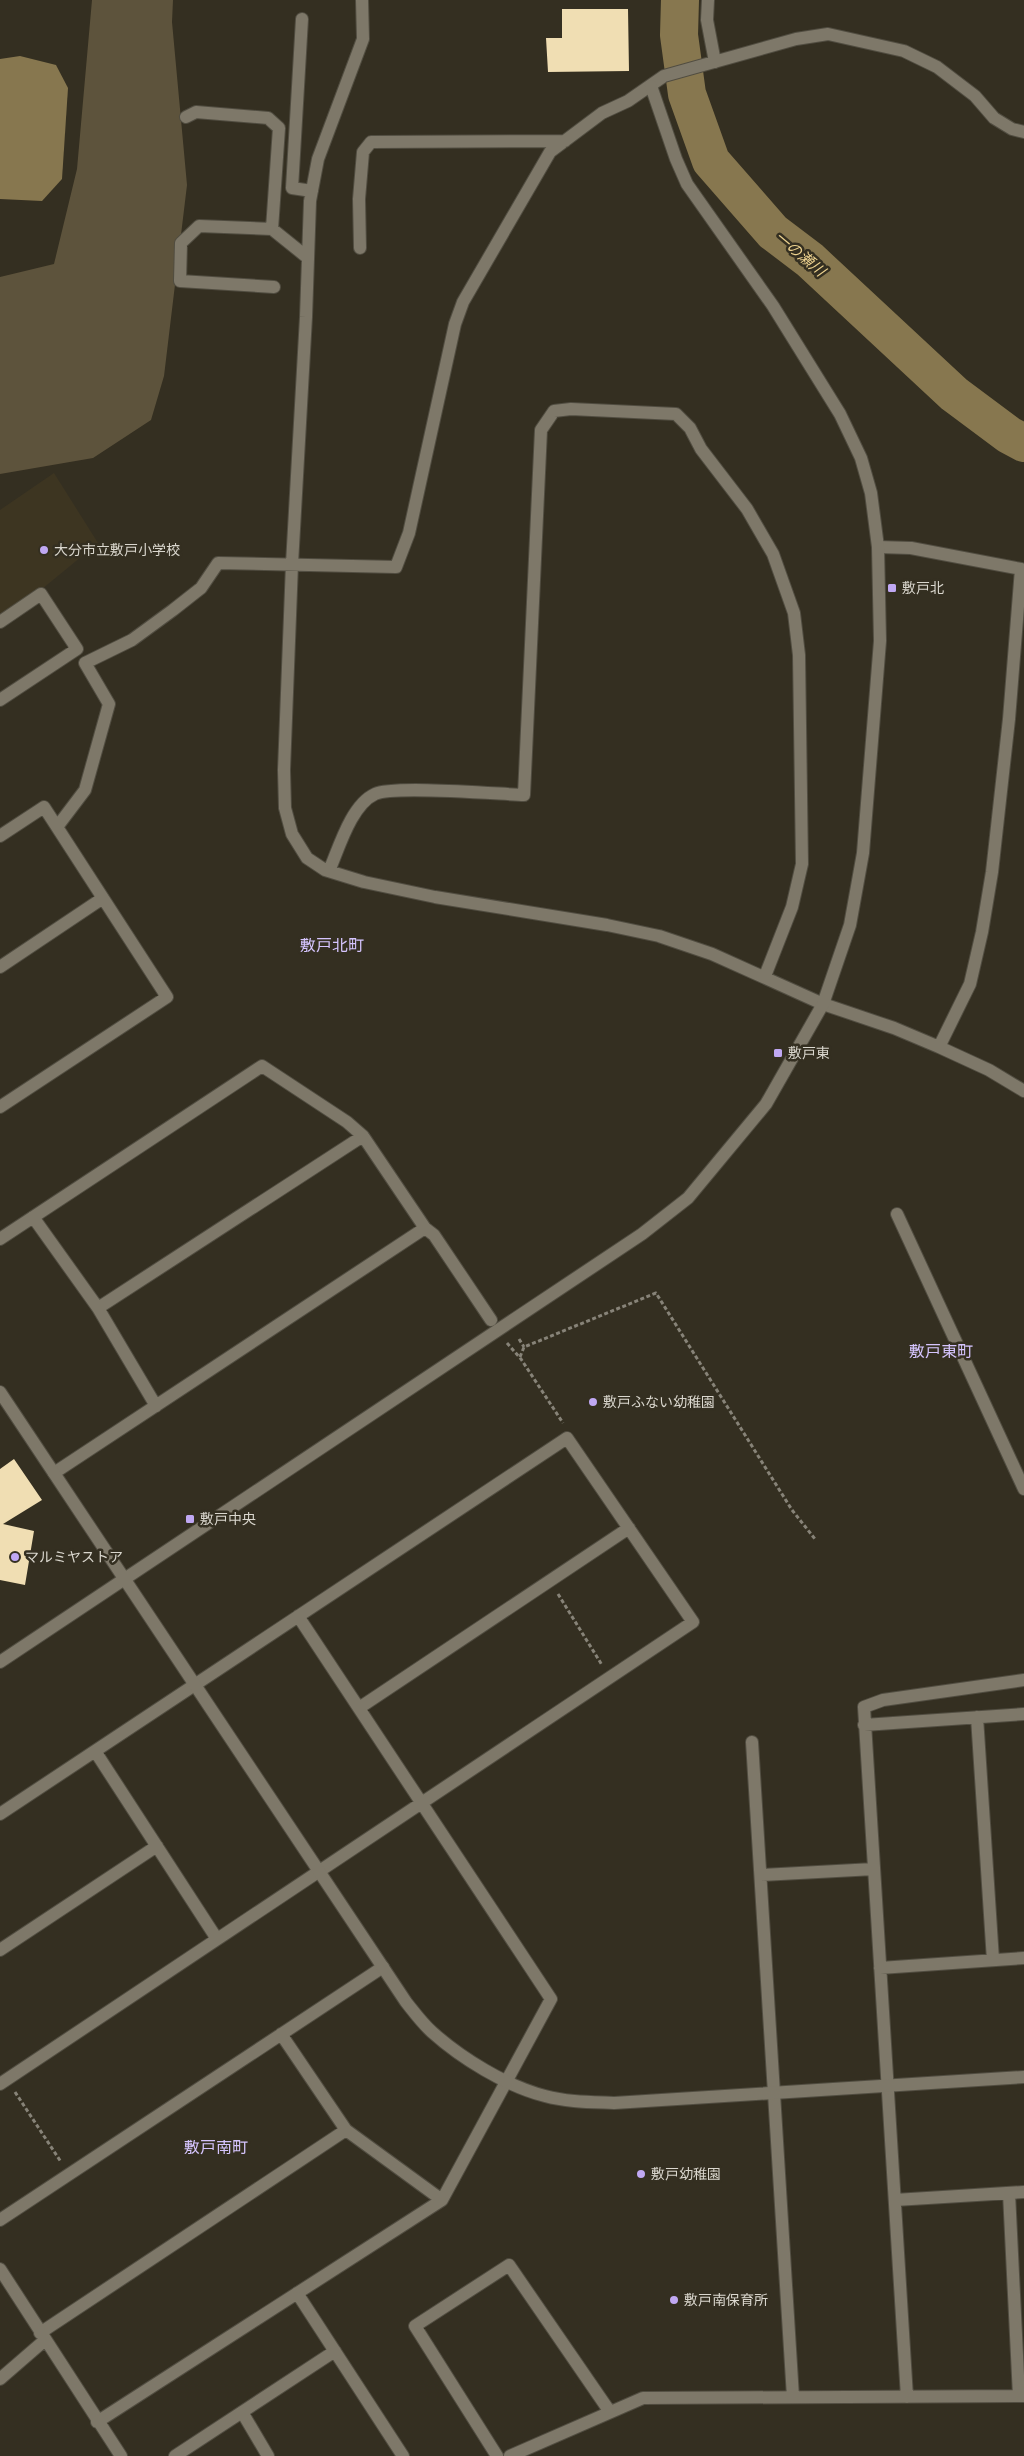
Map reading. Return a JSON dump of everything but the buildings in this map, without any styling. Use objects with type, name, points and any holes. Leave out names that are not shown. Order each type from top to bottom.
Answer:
[{"type":"street","points":[[362,0],[363,39],[318,159],[312,191],[292,564],[284,770],[284,808],[292,834],[307,858],[329,871],[364,882],[435,897],[597,923],[659,936],[712,954],[765,976],[823,1004],[894,1028],[939,1047],[989,1070],[1024,1091]]},
{"type":"street","points":[[708,0],[707,20],[710,63]]},
{"type":"street","points":[[302,19],[292,188],[312,191]]},
{"type":"street","points":[[57,827],[85,790],[109,704],[85,663],[132,640],[173,610],[201,588],[218,562],[396,567],[409,533],[455,324],[462,302],[550,152],[602,113],[651,86],[664,76],[796,39],[828,34],[904,51],[937,67],[975,96],[994,118],[1012,129],[1024,132]]},
{"type":"street","points":[[0,1662],[642,1234],[688,1198],[766,1104],[823,1004],[850,925],[863,853],[880,641],[878,546],[871,493],[861,458],[850,435],[773,306],[687,184],[676,159],[651,86]]},
{"type":"street","points":[[186,117],[196,112],[268,118],[279,128],[272,229]]},
{"type":"street","points":[[360,248],[359,199],[363,152],[371,142],[565,140]]},
{"type":"street","points":[[274,287],[180,281],[181,243],[199,226],[272,229],[308,258]]},
{"type":"street","points":[[329,871],[348,826],[360,806],[375,794],[397,790],[524,795],[541,430],[554,411],[571,409],[676,414],[690,428],[701,449],[747,509],[774,554],[794,613],[799,655],[802,864],[792,907],[765,976]]},
{"type":"street","points":[[878,546],[911,548],[1023,569],[992,872],[982,932],[970,984],[939,1047]]},
{"type":"street","points":[[0,622],[41,594],[77,649],[0,700]]},
{"type":"street","points":[[0,836],[44,807],[167,997],[0,1107]]},
{"type":"street","points":[[0,967],[103,898]]},
{"type":"street","points":[[0,1239],[262,1066],[347,1122],[363,1136],[425,1228],[434,1236],[491,1320]]},
{"type":"street","points":[[98,1308],[363,1136]]},
{"type":"street","points":[[897,1214],[1024,1489]]},
{"type":"street","points":[[33,1217],[98,1308],[156,1406]]},
{"type":"street","points":[[54,1473],[425,1228]]},
{"type":"street","points":[[0,1392],[406,2002],[430,2030],[457,2052],[507,2080],[544,2096],[588,2102],[614,2103],[774,2094],[1024,2077]]},
{"type":"street","points":[[0,1814],[568,1438],[693,1622],[3,2081]]},
{"type":"street","points":[[359,1708],[629,1528]]},
{"type":"street","points":[[98,2422],[442,2200],[551,1999],[298,1616]]},
{"type":"street","points":[[907,2396],[864,1707],[882,1700],[1024,1680]]},
{"type":"street","points":[[864,1725],[1024,1714]]},
{"type":"street","points":[[977,1717],[993,1960]]},
{"type":"street","points":[[752,1742],[793,2397]]},
{"type":"street","points":[[95,1751],[217,1939]]},
{"type":"street","points":[[0,1950],[157,1846]]},
{"type":"street","points":[[761,1875],[874,1869]]},
{"type":"street","points":[[880,1968],[1024,1958]]},
{"type":"street","points":[[0,2220],[383,1967]]},
{"type":"street","points":[[281,2034],[346,2130],[442,2200]]},
{"type":"street","points":[[0,2379],[43,2336],[346,2130]]},
{"type":"street","points":[[894,2200],[1024,2192]]},
{"type":"street","points":[[510,2456],[643,2398],[1022,2396],[1009,2193]]},
{"type":"street","points":[[497,2456],[416,2326],[509,2265],[610,2412]]},
{"type":"street","points":[[0,2269],[121,2456]]},
{"type":"street","points":[[297,2293],[403,2456]]},
{"type":"street","points":[[175,2456],[335,2351]]},
{"type":"street","points":[[242,2412],[268,2456]]},
{"type":"path","points":[[520,1357],[524,1347],[656,1293],[792,1510],[815,1539]]},
{"type":"path","points":[[519,1339],[524,1347]]},
{"type":"path","points":[[506,1342],[520,1357],[566,1427],[568,1438]]},
{"type":"path","points":[[549,1581],[610,1677]]},
{"type":"path","points":[[3,2081],[69,2175]]},
{"type":"shaded area","points":[[92,0],[173,0],[172,22],[187,185],[164,376],[151,420],[93,458],[0,474],[0,277],[54,264],[77,169]]},
{"type":"shaded area","points":[[20,56],[56,65],[68,88],[62,179],[42,201],[0,199],[0,59]]},
{"type":"shaded area","name":"大分市立敷戸小学校","points":[[54,473],[98,543],[42,589],[0,616],[0,510]]},
{"type":"waterway","name":"一の瀬川","points":[[680,0],[679,35],[687,94],[711,161],[773,232],[810,260],[954,394],[1009,435],[1024,443]]},
{"type":"place","name":"大分市立敷戸小学校","points":[[44,550]]},
{"type":"place","name":"敷戸北","points":[[892,588]]},
{"type":"place","name":"敷戸東","points":[[778,1053]]},
{"type":"place","name":"敷戸ふない幼稚園","points":[[593,1402]]},
{"type":"place","name":"敷戸中央","points":[[190,1519]]},
{"type":"place","name":"マルミヤストア","points":[[15,1557]]},
{"type":"place","name":"敷戸幼稚園","points":[[641,2174]]},
{"type":"place","name":"敷戸南保育所","points":[[674,2300]]},
{"type":"district","name":"敷戸北町","points":[[332,945]]},
{"type":"district","name":"敷戸東町","points":[[941,1351]]},
{"type":"district","name":"敷戸南町","points":[[216,2147]]}]
